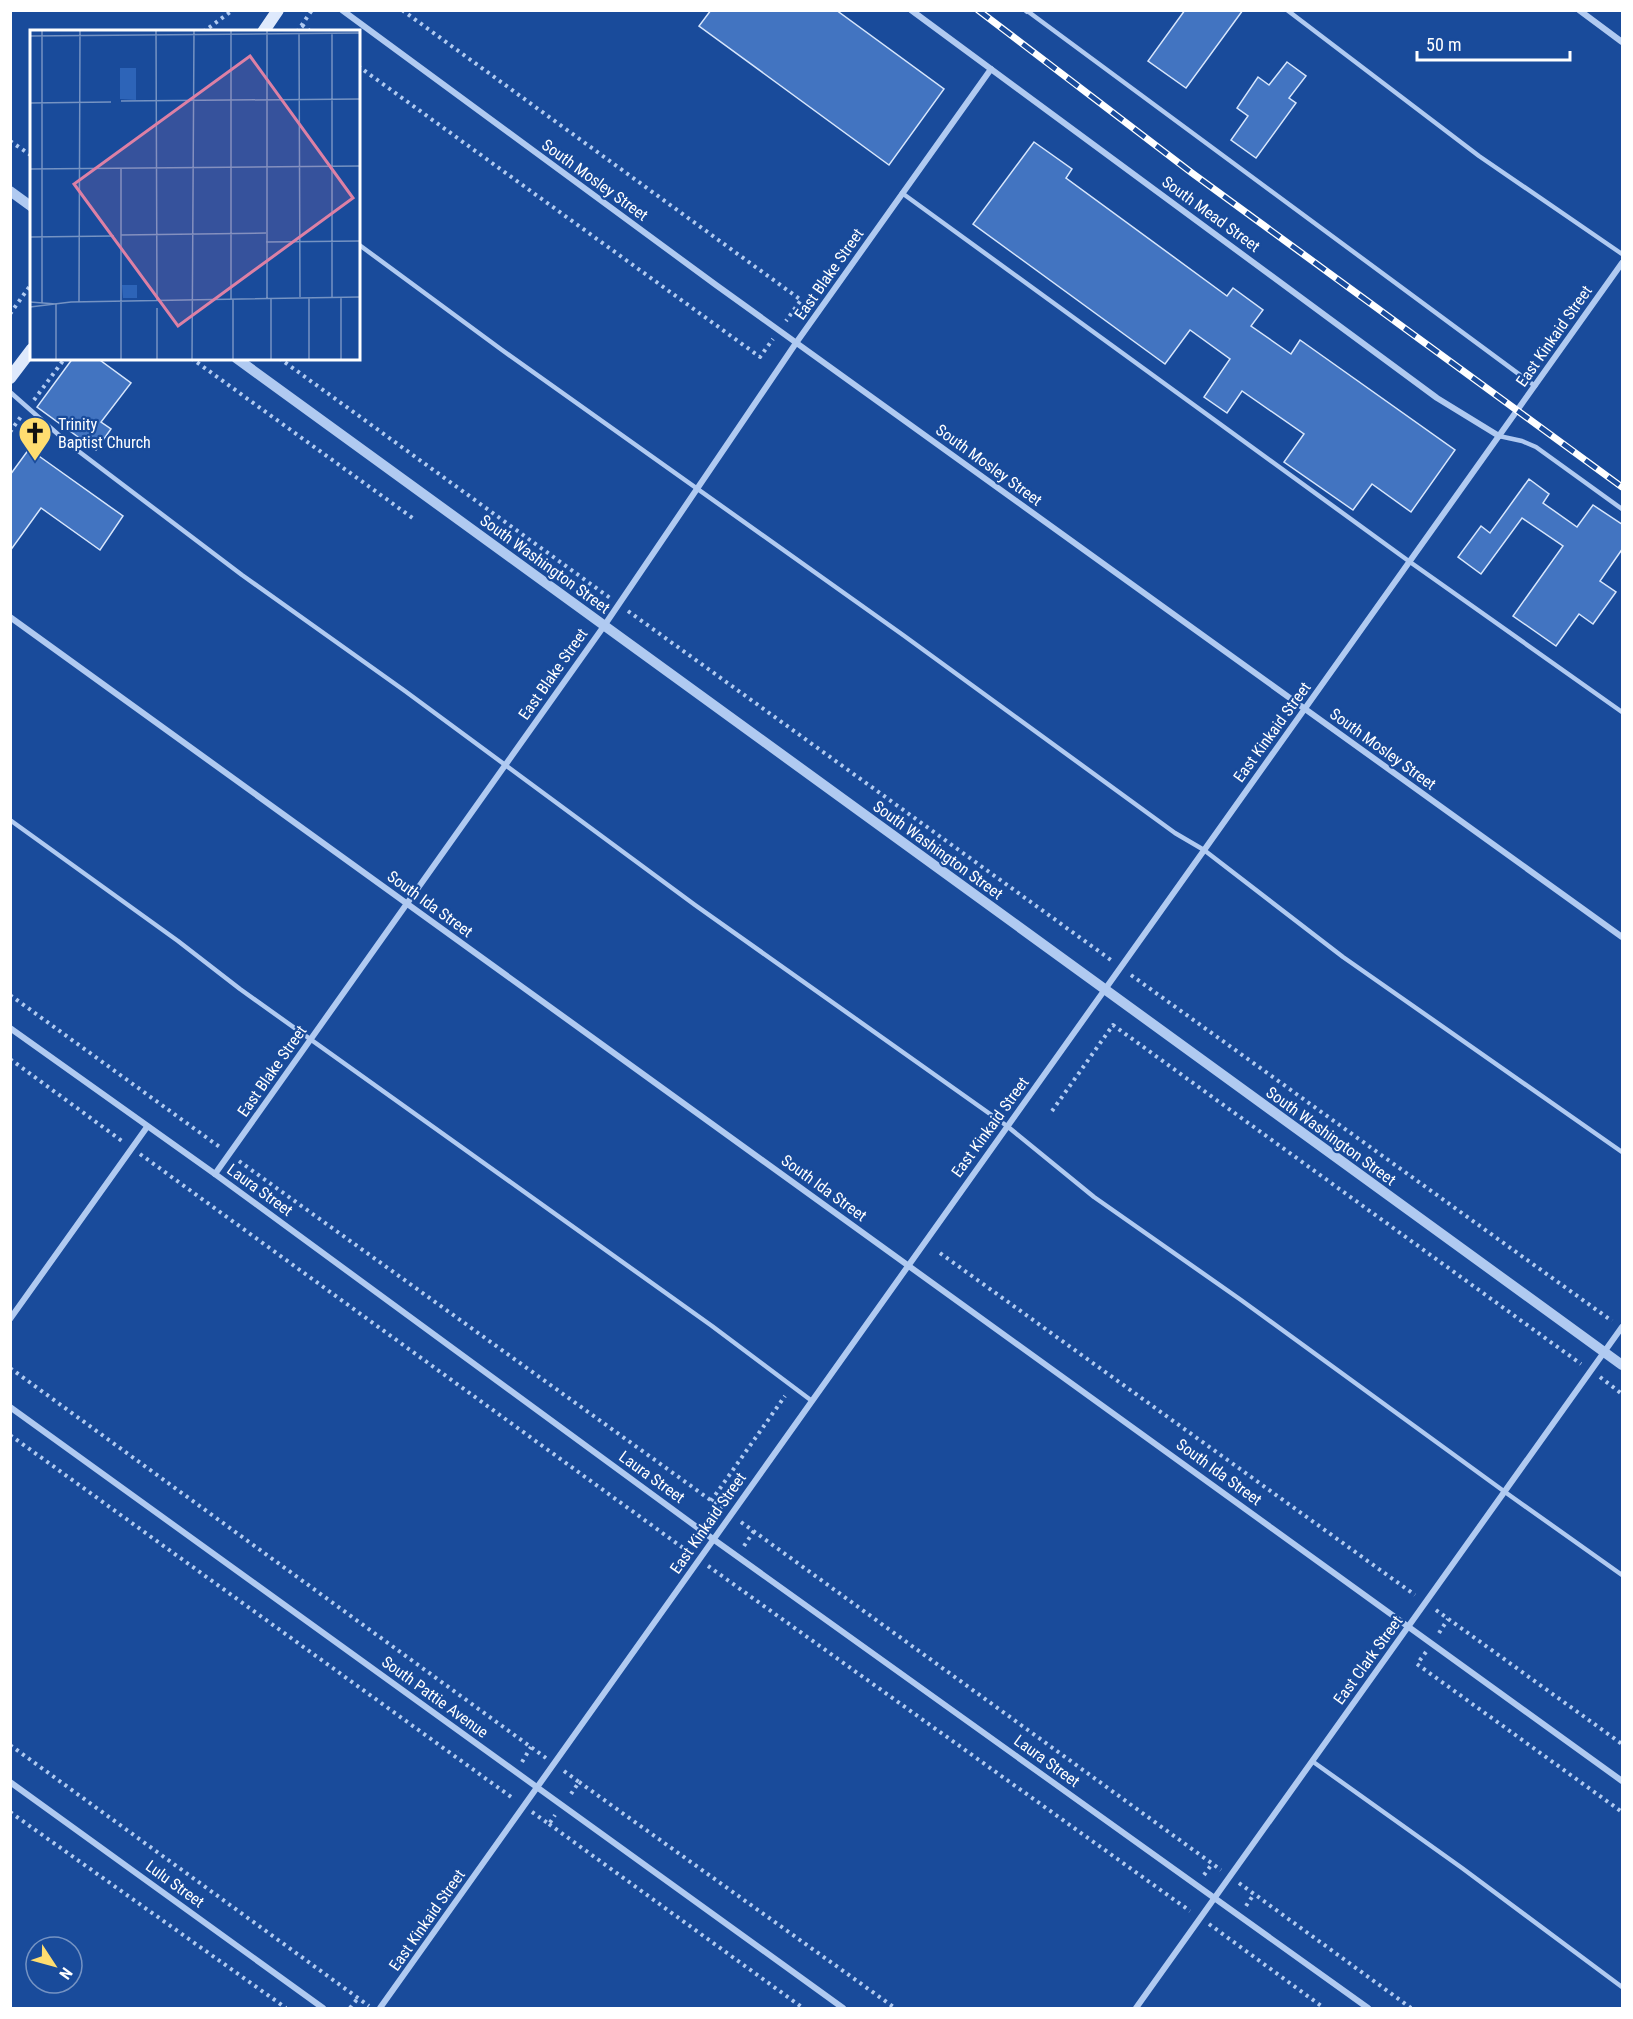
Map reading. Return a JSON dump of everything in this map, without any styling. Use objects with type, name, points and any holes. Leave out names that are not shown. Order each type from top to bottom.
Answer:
[{"type":"main road","points":[[264,30],[278,10]]},
{"type":"main road","points":[[10,378],[30,352]]},
{"type":"street","name":"South Mosley Street","points":[[342,10],[796,343],[1623,937]]},
{"type":"street","name":"South Mead Street","points":[[911,10],[1437,398],[1499,436]]},
{"type":"street","points":[[1579,10],[1623,42]]},
{"type":"street","name":"East Blake Street","points":[[215,1174],[604,626],[796,343],[991,69]]},
{"type":"street","points":[[10,191],[30,206]]},
{"type":"street","name":"East Kinkaid Street","points":[[380,2008],[1621,267]]},
{"type":"street","name":"South Washington Street","points":[[239,360],[1623,1365]]},
{"type":"street","name":"South Ida Street","points":[[10,617],[1623,1780]]},
{"type":"street","name":"Laura Street","points":[[10,1028],[215,1174],[713,1539],[1368,2008]]},
{"type":"street","points":[[10,1319],[147,1126]]},
{"type":"street","name":"East Clark Street","points":[[1136,2008],[1622,1328]]},
{"type":"street","name":"South Pattie Avenue","points":[[10,1407],[843,2008]]},
{"type":"street","name":"Lulu Street","points":[[10,1782],[323,2008]]},
{"type":"lane","points":[[1287,10],[1479,156],[1623,254]]},
{"type":"lane","points":[[1027,11],[1535,386]]},
{"type":"lane","points":[[902,193],[1410,562],[1623,712]]},
{"type":"lane","points":[[360,245],[696,489],[903,634],[1175,833],[1204,850],[1343,957],[1623,1152]]},
{"type":"lane","points":[[10,392],[69,444],[242,575],[405,691],[695,905],[1007,1126],[1094,1197],[1623,1575]]},
{"type":"lane","points":[[1499,436],[1536,447],[1623,509]]},
{"type":"lane","points":[[10,820],[178,941],[240,989],[712,1326],[812,1401]]},
{"type":"lane","points":[[1312,1761],[1453,1861],[1623,1987]]},
{"type":"path","points":[[206,30],[233,10]]},
{"type":"path","points":[[298,30],[312,10]]},
{"type":"path","points":[[302,24],[309,30]]},
{"type":"path","points":[[10,141],[30,155]]},
{"type":"path","points":[[10,314],[30,286]]},
{"type":"path","points":[[10,432],[63,360]]},
{"type":"path","points":[[194,360],[414,519]]},
{"type":"path","points":[[282,360],[1622,1328]]},
{"type":"path","points":[[10,995],[1411,2008]]},
{"type":"path","points":[[1052,1111],[1113,1025],[1623,1394]]},
{"type":"path","points":[[10,1059],[699,1560],[1324,2008]]},
{"type":"path","points":[[940,1253],[1623,1744]]},
{"type":"path","points":[[711,1501],[792,1387]]},
{"type":"path","points":[[1448,1619],[1418,1664],[1623,1812]]},
{"type":"path","points":[[10,1745],[372,2008]]},
{"type":"path","points":[[579,1782],[895,2008]]},
{"type":"path","points":[[10,1812],[286,2008]]},
{"type":"path","points":[[549,1824],[803,2008]]},
{"type":"path","points":[[350,2008],[358,1998]]},
{"type":"building","points":[[711,10],[836,10],[944,89],[889,165],[699,26]]},
{"type":"building","points":[[1185,10],[1243,10],[1186,88],[1148,61]]},
{"type":"building","points":[[1287,62],[1306,76],[1289,98],[1296,103],[1256,158],[1231,140],[1248,116],[1237,108],[1258,77],[1269,85]]},
{"type":"building","points":[[1034,142],[1072,169],[1066,178],[1227,296],[1233,288],[1263,310],[1251,326],[1291,354],[1300,340],[1455,450],[1411,512],[1372,484],[1353,510],[1284,462],[1304,434],[1242,391],[1227,413],[1204,397],[1230,359],[1190,330],[1165,364],[973,224]]},
{"type":"building","points":[[72,360],[100,360],[131,383],[101,422],[111,429],[96,450],[37,407]]},
{"type":"building","points":[[29,449],[123,516],[100,550],[41,508],[10,551],[10,475]]},
{"type":"building","points":[[1529,479],[1549,494],[1543,503],[1577,527],[1593,505],[1623,525],[1623,548],[1600,581],[1616,592],[1593,624],[1579,614],[1556,646],[1513,616],[1563,546],[1522,518],[1481,574],[1458,557],[1481,526],[1490,533]]},
{"type":"railway","points":[[978,10],[1192,173],[1622,487]]},
{"type":"place","name":"Trinity Baptist Church","points":[[35,462]]}]
